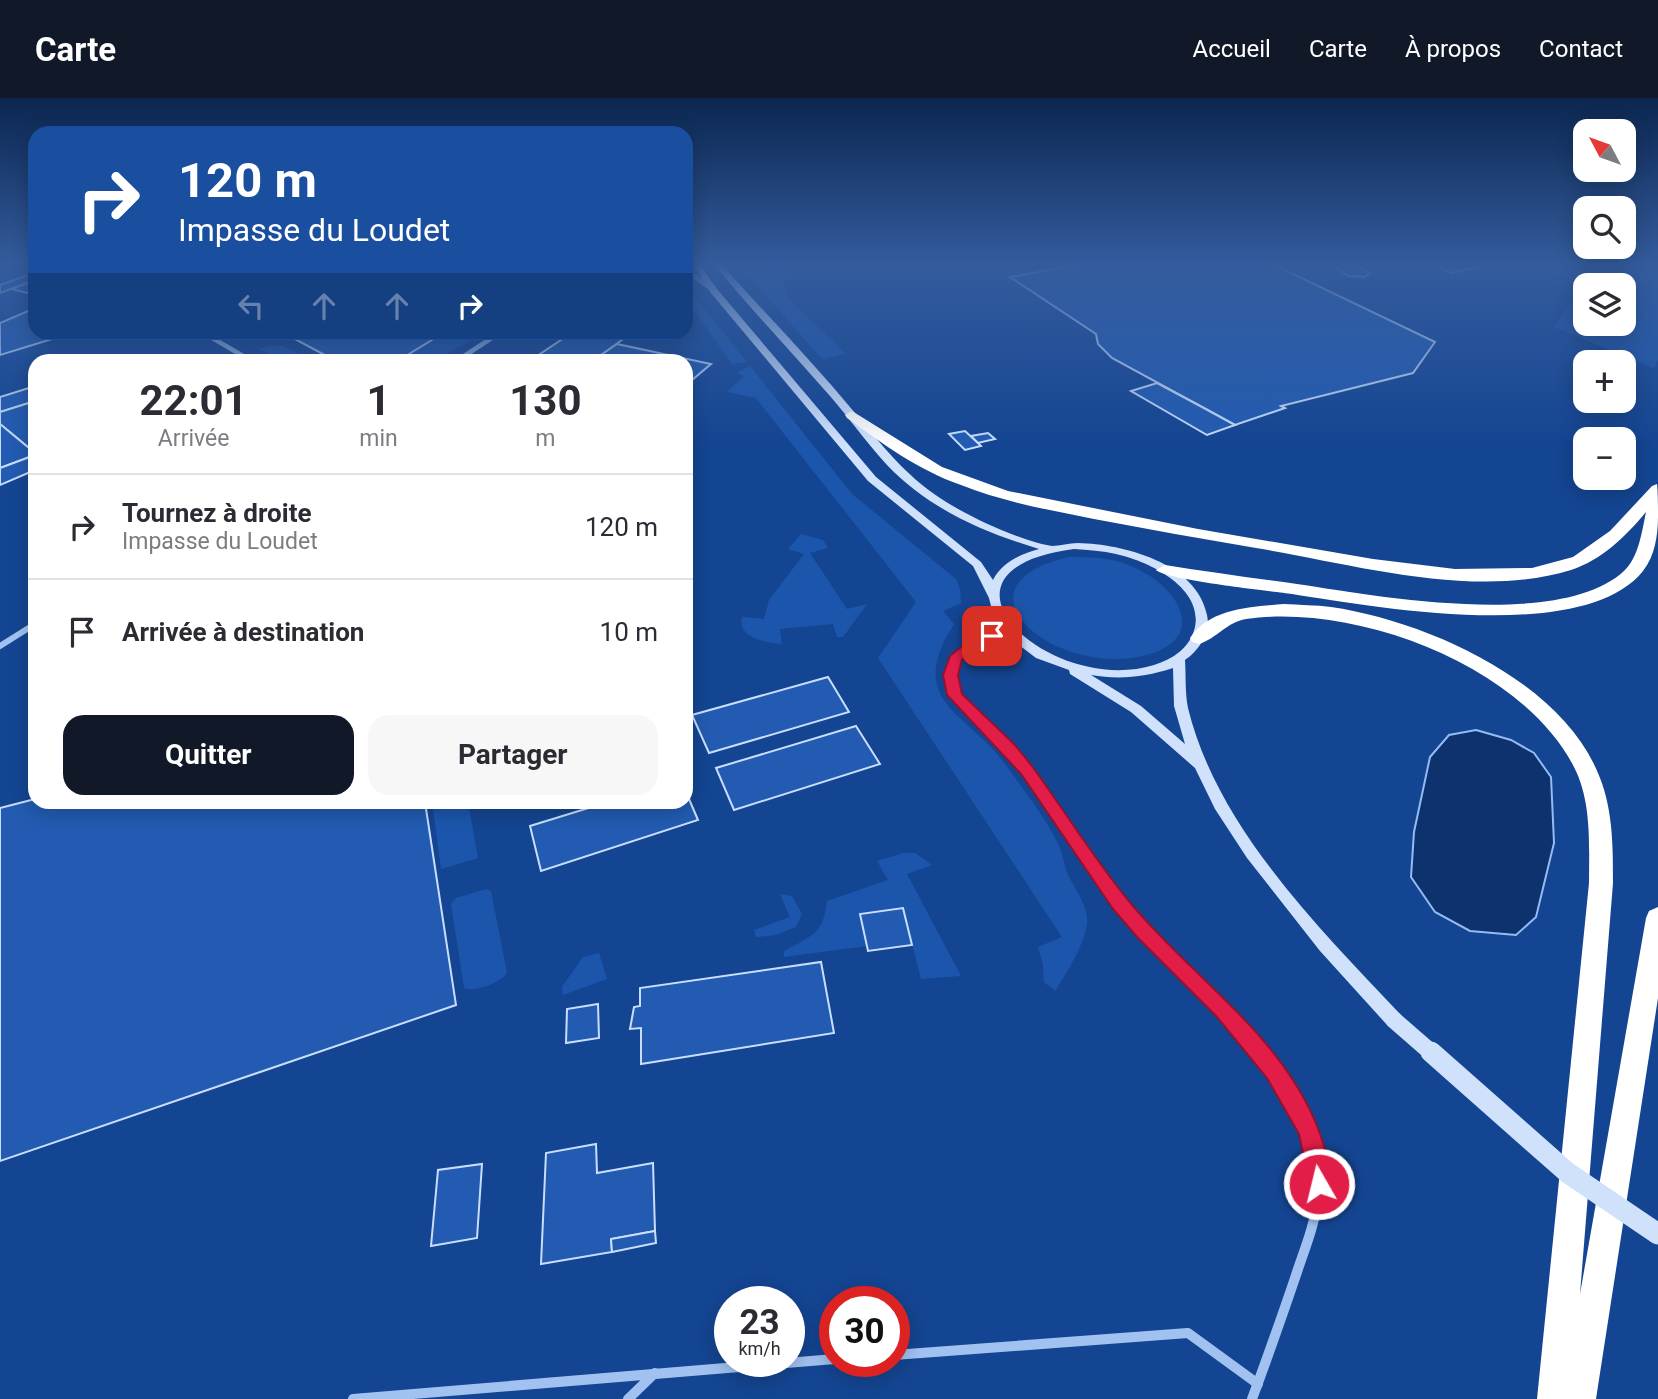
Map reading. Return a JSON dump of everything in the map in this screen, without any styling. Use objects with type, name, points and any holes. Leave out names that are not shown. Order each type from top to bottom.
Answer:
[{"type":"highway","points":[[852,415],[901,450],[948,475],[992,491],[1174,529],[1443,573],[1522,575],[1565,566],[1597,552],[1632,519],[1658,488]]},
{"type":"highway","points":[[1165,570],[1403,604],[1468,608],[1553,606],[1586,600],[1613,586],[1637,567],[1655,513],[1658,488]]},
{"type":"highway","points":[[1199,638],[1237,615],[1268,610],[1299,610],[1338,615],[1429,640],[1477,663],[1522,692],[1555,726],[1583,763],[1600,817],[1601,883],[1554,1399]]},
{"type":"highway","points":[[1579,1399],[1658,918]]},
{"type":"main road","points":[[741,324],[858,464],[894,499],[977,564],[985,575],[994,596],[997,613],[1007,630],[1023,645],[1068,667],[1136,709],[1199,765]]},
{"type":"main road","points":[[770,324],[852,415],[868,439],[900,475],[929,498],[983,526],[1051,548]]},
{"type":"main road","points":[[994,596],[1002,575],[1029,555],[1051,548],[1086,547],[1122,552],[1165,570],[1181,582],[1197,603],[1202,626],[1199,638],[1179,659],[1156,669],[1129,674],[1098,673],[1068,667]]},
{"type":"main road","points":[[1179,659],[1176,683],[1181,716],[1199,765],[1228,820],[1319,939],[1394,1020],[1568,1173],[1658,1234]]},
{"type":"street","points":[[216,340],[240,354]]},
{"type":"street","points":[[467,354],[489,340]]},
{"type":"street","points":[[0,646],[28,628]]},
{"type":"street","points":[[1007,630],[980,639],[960,653],[951,667],[954,695],[1027,770],[1128,913],[1224,1010],[1275,1071],[1309,1130],[1318,1161],[1319,1184],[1315,1219],[1252,1399]]},
{"type":"street","points":[[910,1354],[1188,1333],[1258,1384]]},
{"type":"street","points":[[353,1399],[819,1360]]},
{"type":"street","points":[[628,1399],[656,1372]]},
{"type":"shaded area","points":[[703,324],[716,324],[747,362],[732,364]]},
{"type":"shaded area","points":[[791,324],[815,324],[846,354],[822,359]]},
{"type":"shaded area","points":[[1556,324],[1573,324],[1573,335],[1554,327]]},
{"type":"shaded area","points":[[1636,324],[1658,324],[1658,360],[1654,368],[1636,361],[1636,350],[1610,350],[1576,336],[1636,336]]},
{"type":"shaded area","points":[[433,340],[470,340],[447,354],[409,354]]},
{"type":"shaded area","points":[[283,346],[300,354],[269,354],[259,349]]},
{"type":"shaded area","points":[[750,366],[852,494],[956,579],[961,603],[943,611],[954,624],[940,650],[936,671],[938,689],[946,704],[1005,764],[1041,814],[1058,844],[1068,875],[1086,911],[1087,924],[1082,941],[1055,991],[1044,982],[1038,947],[1062,937],[878,658],[916,602],[756,398],[727,392],[744,376],[736,373]]},
{"type":"shaded area","points":[[801,534],[823,540],[828,548],[810,553],[847,609],[867,604],[843,637],[837,637],[833,624],[780,629],[782,644],[754,638],[744,630],[742,617],[764,619],[769,600],[804,554],[788,549]]},
{"type":"shaded area","points":[[1068,557],[1116,561],[1147,574],[1173,597],[1180,610],[1182,624],[1178,636],[1166,647],[1146,655],[1113,659],[1080,654],[1050,643],[1028,627],[1015,608],[1015,589],[1032,571]]},
{"type":"shaded area","points":[[1476,730],[1511,740],[1534,753],[1551,777],[1554,843],[1536,917],[1516,935],[1470,931],[1435,912],[1411,877],[1414,832],[1430,757],[1449,735]]},
{"type":"shaded area","points":[[433,809],[469,809],[478,858],[441,869]]},
{"type":"shaded area","points":[[904,853],[915,853],[932,865],[907,874],[961,976],[921,979],[903,908],[867,946],[784,957],[784,951],[808,938],[819,928],[827,901],[888,880],[877,861]]},
{"type":"shaded area","points":[[486,889],[491,891],[507,973],[487,986],[469,989],[464,988],[451,904],[456,898]]},
{"type":"shaded area","points":[[780,894],[792,896],[802,914],[796,927],[776,935],[756,937],[754,930],[790,917]]},
{"type":"shaded area","points":[[599,953],[607,979],[563,995],[562,987],[583,957]]},
{"type":"building","points":[[0,324],[28,324],[28,340],[49,340],[0,355]]},
{"type":"building","points":[[1080,324],[1397,324],[1435,342],[1413,373],[1281,406],[1285,408],[1235,425],[1112,358],[1098,344],[1096,334]]},
{"type":"building","points":[[296,340],[432,340],[409,354],[323,354]]},
{"type":"building","points":[[561,340],[622,340],[602,354],[540,354]]},
{"type":"building","points":[[617,344],[664,354],[603,354]]},
{"type":"building","points":[[693,360],[711,364],[693,379]]},
{"type":"building","points":[[1157,383],[1235,425],[1207,435],[1131,391]]},
{"type":"building","points":[[28,388],[28,403],[0,412],[0,397]]},
{"type":"building","points":[[28,403],[28,447],[0,424],[0,412]]},
{"type":"building","points":[[0,424],[28,447],[28,458],[0,468]]},
{"type":"building","points":[[965,431],[981,446],[965,450],[949,434]]},
{"type":"building","points":[[988,433],[995,439],[978,443],[971,436]]},
{"type":"building","points":[[28,458],[28,473],[0,485],[0,468]]},
{"type":"building","points":[[828,677],[849,712],[709,753],[693,715]]},
{"type":"building","points":[[856,726],[880,764],[734,810],[716,768]]},
{"type":"building","points":[[28,801],[28,809],[426,809],[456,1005],[0,1161],[0,808]]},
{"type":"building","points":[[693,808],[698,820],[541,871],[530,826],[585,809]]},
{"type":"building","points":[[903,908],[912,945],[868,951],[860,914]]},
{"type":"building","points":[[821,962],[834,1033],[641,1064],[641,1028],[630,1029],[634,1007],[640,1006],[640,988]]},
{"type":"building","points":[[598,1004],[599,1038],[566,1043],[567,1009]]},
{"type":"building","points":[[596,1144],[597,1173],[653,1163],[655,1231],[611,1239],[612,1252],[541,1264],[546,1153]]},
{"type":"building","points":[[482,1164],[477,1238],[431,1246],[438,1170]]},
{"type":"building","points":[[655,1231],[656,1243],[612,1252],[611,1239]]},
{"type":"route","points":[[992,636],[980,639],[955,659],[951,667],[954,695],[1027,770],[1120,904],[1143,931],[1224,1010],[1275,1071],[1309,1130],[1318,1161],[1319,1184]]}]
